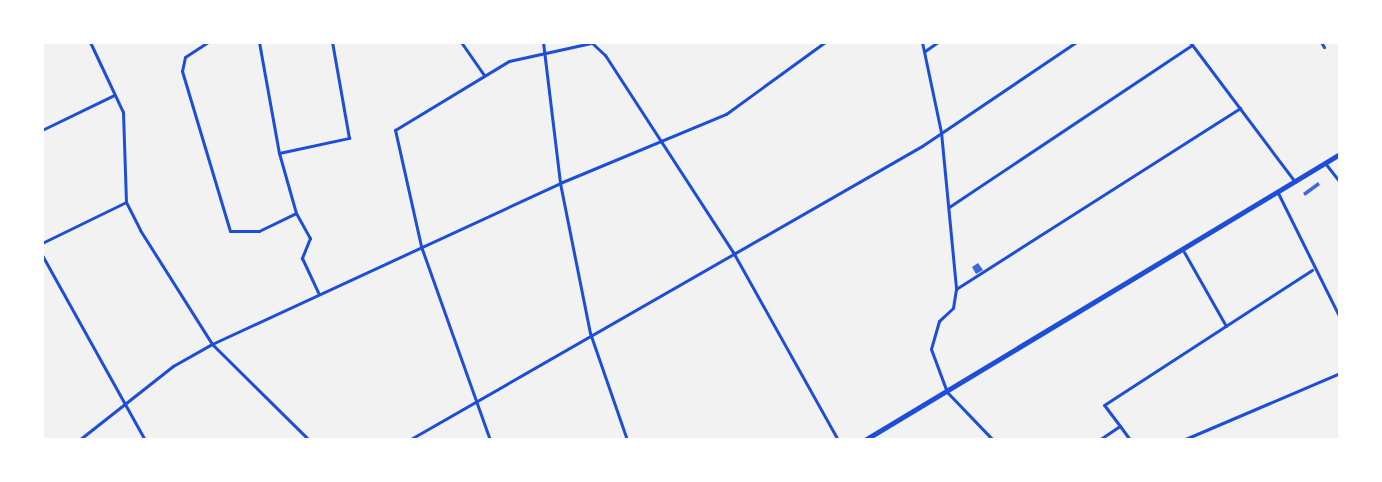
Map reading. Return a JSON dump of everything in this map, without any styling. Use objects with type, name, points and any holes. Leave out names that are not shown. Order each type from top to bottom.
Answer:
[{"type":"main road","points":[[865,440],[1184,252],[1340,154]]},
{"type":"street","points":[[90,42],[123,112],[126,202],[212,344],[309,440]]},
{"type":"street","points":[[208,42],[185,57],[182,71],[230,231],[259,231],[296,213]]},
{"type":"street","points":[[259,42],[279,153],[296,213],[310,238],[302,258],[318,293]]},
{"type":"street","points":[[279,153],[349,138],[332,42]]},
{"type":"street","points":[[461,42],[484,75]]},
{"type":"street","points":[[543,42],[547,49],[560,183],[590,333],[627,440]]},
{"type":"street","points":[[490,440],[473,404],[421,246],[395,130],[484,75],[547,49],[591,42],[660,139],[733,252],[838,440]]},
{"type":"street","points":[[79,440],[123,404],[212,344],[560,183],[660,139],[726,114],[825,42]]},
{"type":"street","points":[[922,42],[941,132],[950,207],[956,289],[954,308],[932,335],[931,349],[947,392],[993,440]]},
{"type":"street","points":[[924,51],[938,42]]},
{"type":"street","points":[[409,440],[590,333],[941,132],[1076,42]]},
{"type":"street","points":[[1321,42],[1324,47]]},
{"type":"street","points":[[950,207],[1191,43],[1295,183]]},
{"type":"street","points":[[42,130],[114,95]]},
{"type":"street","points":[[956,289],[1240,108]]},
{"type":"street","points":[[1325,163],[1340,182]]},
{"type":"street","points":[[1278,193],[1312,270],[1340,318]]},
{"type":"street","points":[[42,243],[126,202]]},
{"type":"street","points":[[1184,252],[1226,326]]},
{"type":"street","points":[[42,255],[145,440]]},
{"type":"street","points":[[1130,440],[1104,405],[1312,270]]},
{"type":"street","points":[[1183,440],[1340,373]]},
{"type":"street","points":[[1099,440],[1120,426]]},
{"type":"building","points":[[1318,182],[1320,185],[1305,196],[1303,193]]},
{"type":"building","points":[[978,263],[983,270],[976,274],[972,267]]}]
